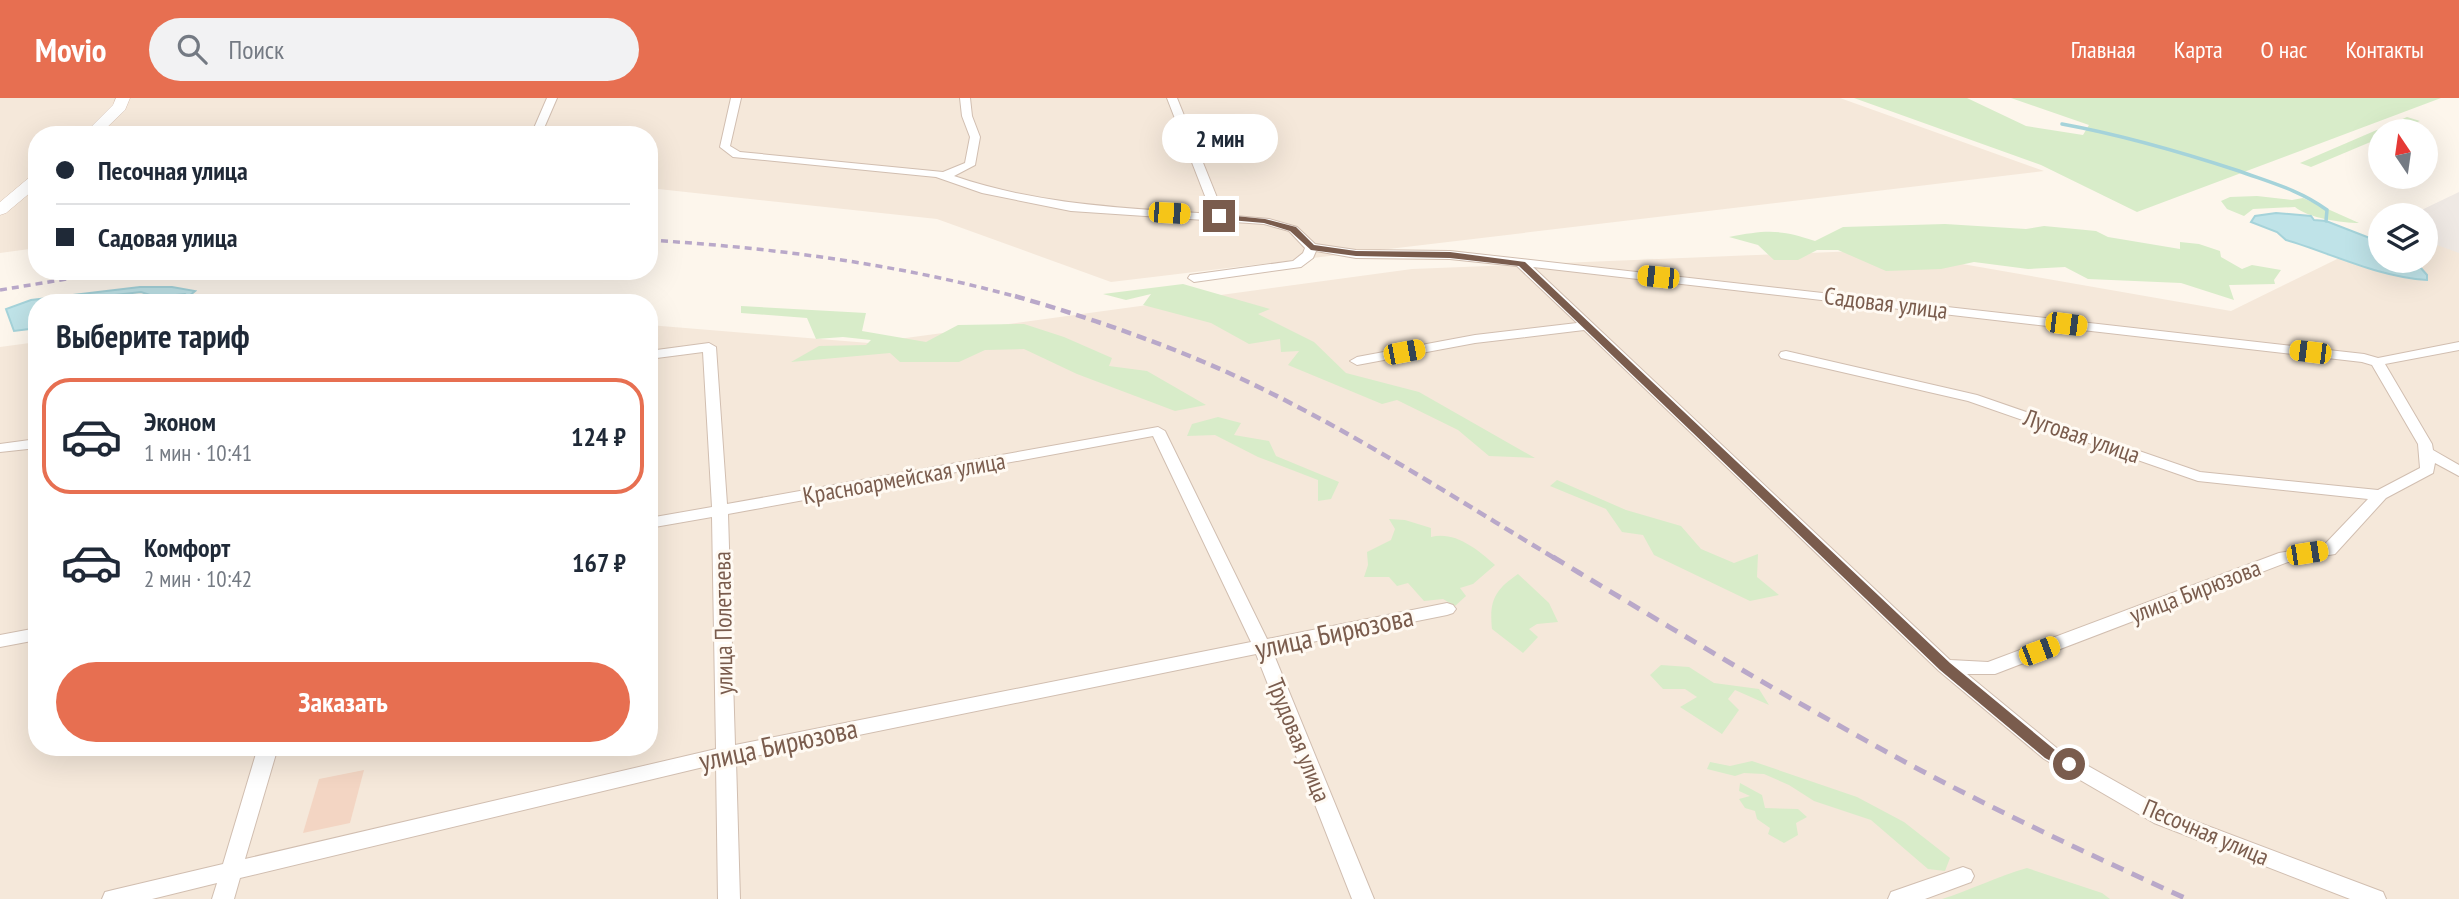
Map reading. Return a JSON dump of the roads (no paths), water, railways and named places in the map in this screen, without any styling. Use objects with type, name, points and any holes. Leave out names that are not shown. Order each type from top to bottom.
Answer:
[{"type":"main road","points":[[100,126],[120,107],[123,98]]},
{"type":"main road","points":[[0,210],[28,187]]},
{"type":"street","points":[[540,126],[552,98]]},
{"type":"street","name":"Садовая улица","points":[[736,98],[725,147],[730,153],[905,169],[944,176],[986,191],[1071,208],[1265,221],[1293,229],[1311,247],[1356,254],[1450,255],[2350,356],[2377,362],[2459,346]]},
{"type":"street","points":[[944,176],[970,165],[975,136],[967,116],[965,98]]},
{"type":"street","points":[[1172,98],[1219,216]]},
{"type":"street","points":[[1194,278],[1297,264],[1309,255],[1311,247]]},
{"type":"street","name":"Песочная улица","points":[[1522,264],[1945,666],[2050,754],[2161,817],[2375,899]]},
{"type":"street","points":[[1357,361],[1475,339],[1588,326]]},
{"type":"street","name":"улица Полетаева","points":[[658,354],[709,347],[720,512],[729,899]]},
{"type":"street","name":"Луговая улица","points":[[1786,355],[1972,398],[2199,476],[2380,495]]},
{"type":"street","points":[[2377,362],[2425,444],[2426,453],[2459,471]]},
{"type":"street","name":"Красноармейская улица","points":[[658,522],[1158,431]]},
{"type":"street","name":"Трудовая улица","points":[[1158,431],[1262,647],[1363,899]]},
{"type":"street","points":[[0,449],[28,444]]},
{"type":"street","name":"улица Бирюзова","points":[[1945,666],[1989,670],[2285,556],[2329,550],[2380,495],[2428,470],[2426,453]]},
{"type":"street","name":"улица Бирюзова","points":[[113,899],[726,754],[1447,609]]},
{"type":"street","points":[[0,641],[28,636]]},
{"type":"street","points":[[223,899],[265,756]]},
{"type":"street","points":[[1899,899],[1963,876]]},
{"type":"water","points":[[2276,213],[2311,216],[2314,220],[2326,221],[2368,237],[2368,267],[2286,240],[2277,232],[2251,222],[2255,216]]},
{"type":"water","points":[[2388,273],[2425,273],[2427,280],[2409,278]]},
{"type":"water","points":[[140,287],[172,287],[195,291],[192,294],[81,294]]},
{"type":"water","points":[[28,301],[28,329],[14,331],[6,309]]},
{"type":"waterway","points":[[2062,124],[2151,144],[2273,183],[2306,197],[2327,210],[2326,221]]},
{"type":"railway","points":[[658,241],[836,259],[929,276],[1021,298]]},
{"type":"railway","points":[[0,290],[61,280]]},
{"type":"railway","points":[[1015,296],[1131,334],[1244,380],[1363,443],[1556,559]]},
{"type":"railway","points":[[1553,557],[1873,745],[1986,804],[2187,899]]}]
